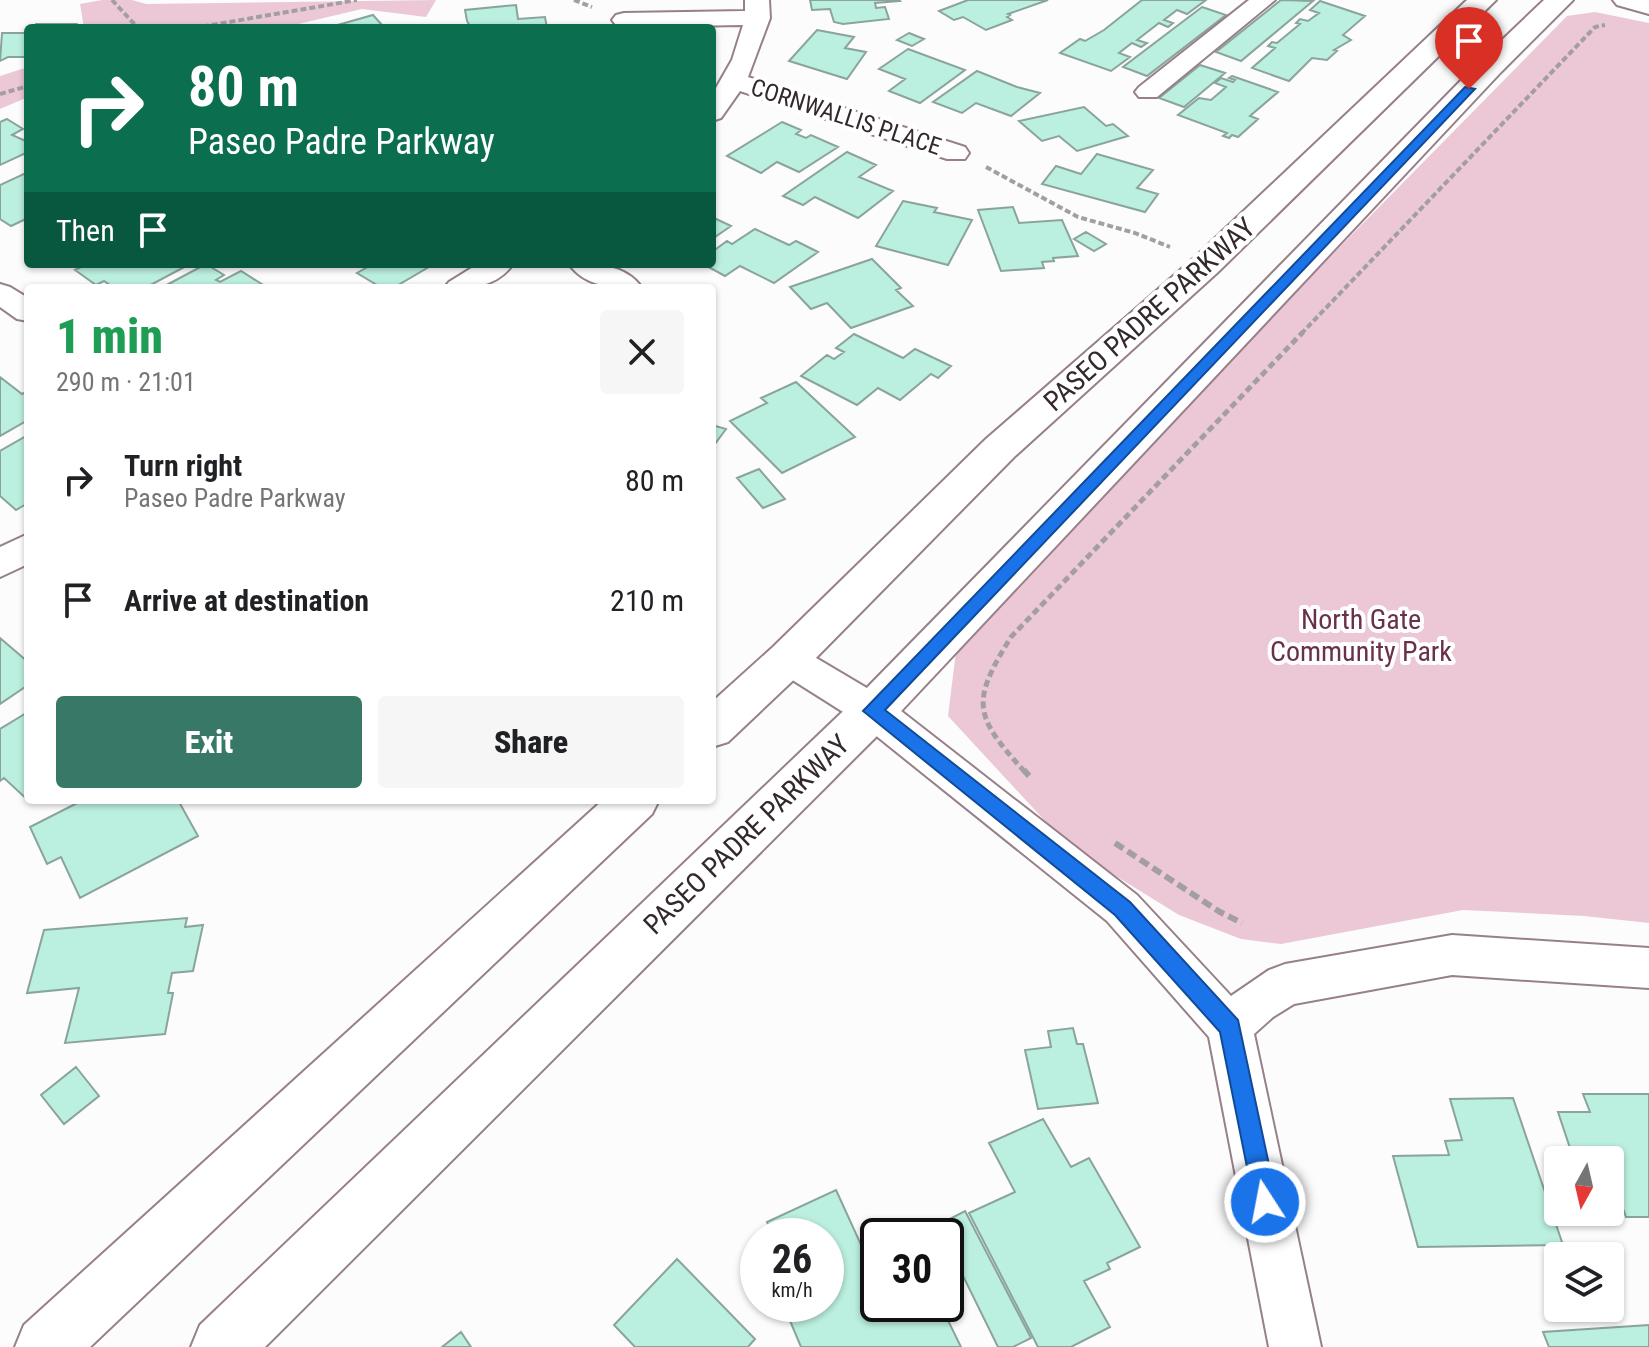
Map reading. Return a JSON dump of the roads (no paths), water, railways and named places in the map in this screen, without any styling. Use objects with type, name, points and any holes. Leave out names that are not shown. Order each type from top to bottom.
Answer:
[{"type":"main road","name":"PASEO PADRE PARKWAY","points":[[716,725],[788,659],[1000,448],[1206,265],[1483,0]]},
{"type":"main road","name":"PASEO PADRE PARKWAY","points":[[222,1347],[873,711],[1480,78],[1560,0]]},
{"type":"main road","points":[[46,1347],[631,804]]},
{"type":"street","points":[[1148,92],[1263,0]]},
{"type":"street","points":[[1625,0],[1649,7]]},
{"type":"street","points":[[624,20],[757,9],[736,81],[716,108]]},
{"type":"street","name":"CORNWALLIS PLACE","points":[[736,81],[956,153]]},
{"type":"street","points":[[466,284],[492,268]]},
{"type":"street","points":[[591,268],[620,284]]},
{"type":"street","points":[[0,293],[24,309]]},
{"type":"street","points":[[0,564],[24,549]]},
{"type":"street","points":[[788,659],[873,711],[1122,908],[1230,1027],[1295,1347]]},
{"type":"street","points":[[1230,1027],[1257,1002],[1285,985],[1452,955],[1649,968]]},
{"type":"park label","name":"North Gate Community Park","points":[[1361,635]]}]
